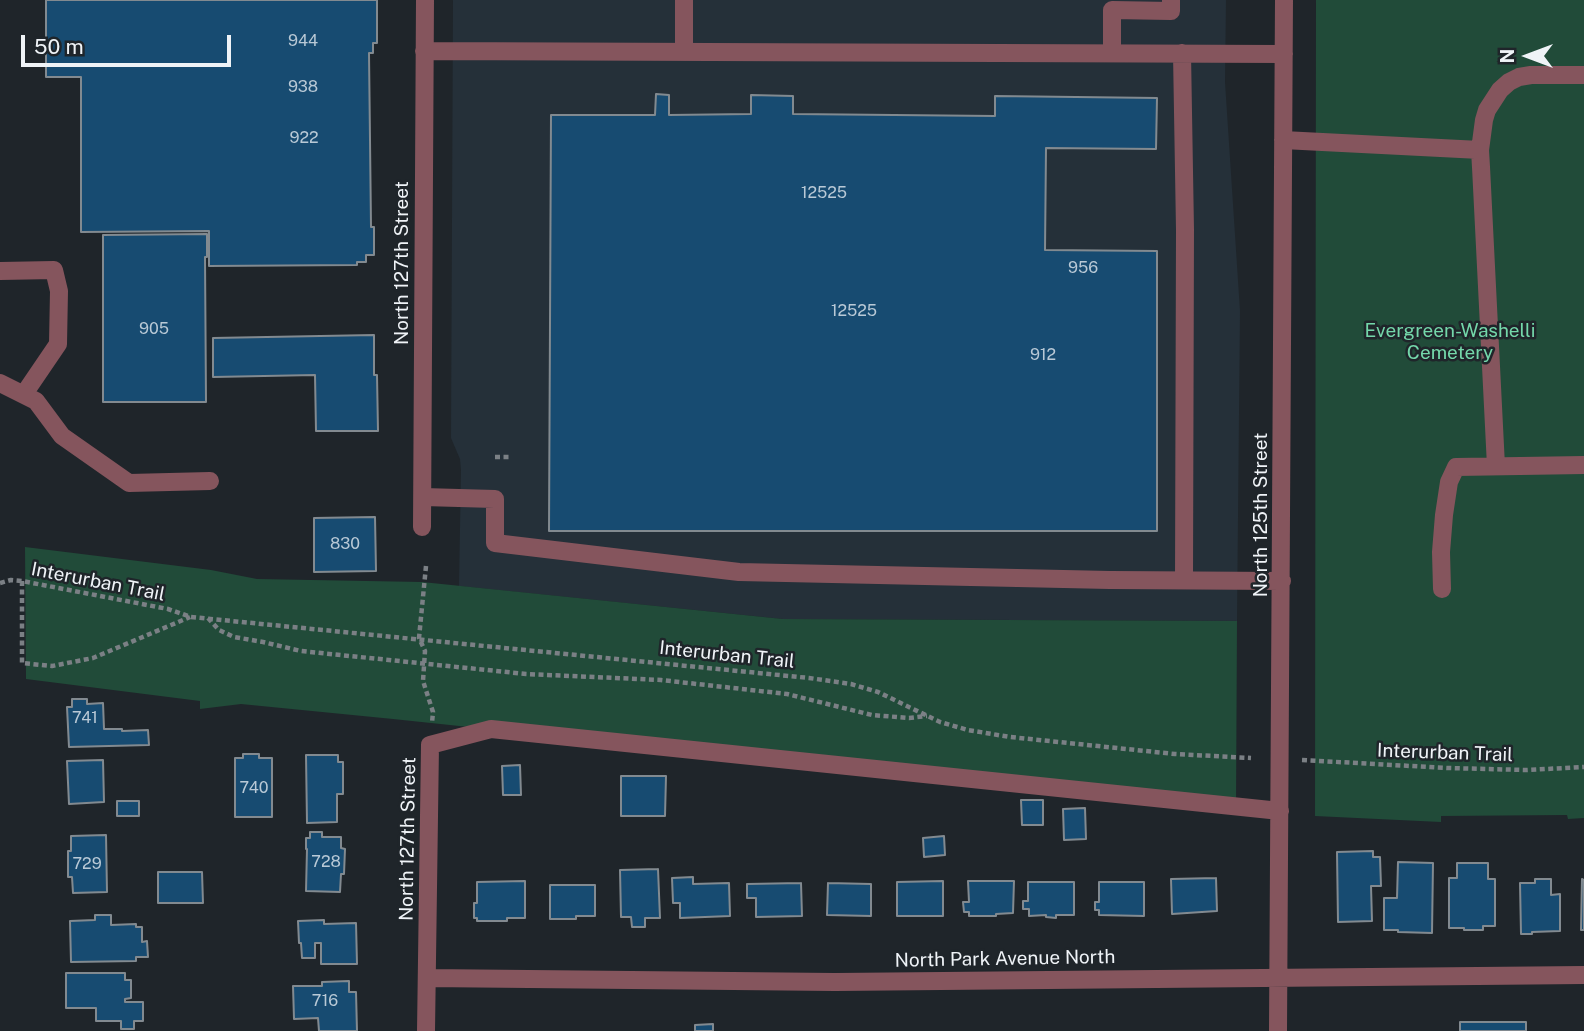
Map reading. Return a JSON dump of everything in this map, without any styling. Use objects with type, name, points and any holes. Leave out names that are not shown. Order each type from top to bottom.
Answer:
[{"type":"street","name":"North 127th Street","points":[[422,527],[425,0]]},
{"type":"street","points":[[684,0],[684,52]]},
{"type":"street","points":[[1112,53],[1112,10],[1171,11],[1171,0]]},
{"type":"street","name":"North 125th Street","points":[[1278,1031],[1283,0]]},
{"type":"street","points":[[424,51],[1283,54]]},
{"type":"street","points":[[1182,53],[1185,230],[1184,580]]},
{"type":"street","points":[[1496,466],[1480,150],[1482,132],[1487,110],[1500,89],[1509,82],[1531,75],[1584,75]]},
{"type":"street","points":[[1283,141],[1480,150]]},
{"type":"street","points":[[0,271],[54,270],[58,291],[58,344],[24,394]]},
{"type":"street","points":[[0,383],[36,401],[62,436],[129,483],[210,481]]},
{"type":"street","points":[[1441,589],[1441,542],[1446,499],[1456,467],[1584,465]]},
{"type":"street","points":[[423,497],[495,499],[495,542],[739,572],[1282,581]]},
{"type":"street","points":[[430,745],[491,729],[1280,811]]},
{"type":"street","name":"North 127th Street","points":[[426,1031],[430,745]]},
{"type":"street","name":"North Park Avenue North","points":[[427,978],[835,982],[1584,975]]},
{"type":"path","points":[[495,457],[509,457]]},
{"type":"path","name":"North 127th Street","points":[[426,566],[419,638],[425,651],[423,681],[433,712],[430,745]]},
{"type":"path","name":"Interurban Trail","points":[[22,581],[22,663],[52,666],[93,658],[191,617]]},
{"type":"path","name":"Interurban Trail","points":[[0,583],[22,581],[168,609],[191,617],[809,678],[851,684],[878,692],[940,722],[968,730],[1010,737],[1175,754],[1251,758]]},
{"type":"path","points":[[208,618],[219,631],[234,637],[301,651],[526,674],[661,680],[787,694],[872,715],[909,718],[928,716]]},
{"type":"path","name":"Interurban Trail","points":[[1305,761],[1527,770],[1584,767]]},
{"type":"shaded area","points":[[453,0],[1226,0],[1225,82],[1240,311],[1237,621],[783,619],[459,586],[461,470],[460,459],[451,438]]},
{"type":"green space","name":"Evergreen-Washelli Cemetery","points":[[1316,0],[1584,0],[1584,818],[1568,819],[1567,815],[1441,816],[1441,822],[1315,816]]},
{"type":"green space","points":[[25,547],[211,570],[257,579],[422,582],[783,619],[1237,621],[1236,808],[241,704],[200,709],[200,701],[26,679]]},
{"type":"building","points":[[46,0],[377,0],[377,43],[373,43],[373,53],[369,53],[371,227],[374,227],[374,255],[366,255],[366,262],[357,262],[357,265],[209,266],[209,231],[81,232],[81,77],[46,77]]},
{"type":"building","points":[[656,94],[669,95],[669,115],[751,114],[751,95],[793,96],[793,114],[995,116],[995,96],[1157,98],[1156,149],[1046,148],[1045,250],[1157,251],[1157,531],[549,531],[551,115],[655,115]]},
{"type":"building","points":[[207,234],[206,402],[103,402],[103,235]]},
{"type":"building","points":[[374,335],[378,431],[316,431],[315,375],[213,377],[213,338]]},
{"type":"building","points":[[375,517],[376,571],[314,572],[314,518]]},
{"type":"building","points":[[72,699],[87,699],[87,704],[103,703],[104,729],[148,730],[149,745],[69,747],[67,707],[72,707]]},
{"type":"building","points":[[243,754],[259,754],[259,758],[272,758],[272,817],[235,817],[235,758],[243,758]]},
{"type":"building","points":[[306,755],[338,755],[338,762],[343,762],[343,794],[337,794],[337,822],[307,823]]},
{"type":"building","points":[[103,760],[104,802],[69,804],[67,761]]},
{"type":"building","points":[[520,765],[521,795],[503,795],[502,766]]},
{"type":"building","points":[[621,776],[666,776],[665,816],[621,816]]},
{"type":"building","points":[[1021,800],[1043,800],[1043,825],[1022,825]]},
{"type":"building","points":[[117,801],[139,801],[139,816],[117,816]]},
{"type":"building","points":[[1085,808],[1086,839],[1064,840],[1063,809]]},
{"type":"building","points":[[310,832],[322,832],[322,837],[341,837],[341,848],[345,849],[340,892],[306,891],[306,838],[310,838]]},
{"type":"building","points":[[106,835],[107,892],[73,893],[72,877],[68,877],[71,836]]},
{"type":"building","points":[[944,836],[945,855],[924,857],[923,838]]},
{"type":"building","points":[[1373,851],[1373,857],[1380,857],[1381,886],[1371,886],[1372,921],[1338,922],[1337,852]]},
{"type":"building","points":[[1398,862],[1433,863],[1432,933],[1384,930],[1384,898],[1397,898]]},
{"type":"building","points":[[1457,863],[1488,863],[1488,879],[1495,879],[1495,926],[1483,926],[1483,930],[1449,928],[1449,878],[1457,878]]},
{"type":"building","points":[[658,869],[660,918],[645,918],[645,927],[632,927],[631,917],[621,917],[620,870]]},
{"type":"building","points":[[158,872],[202,872],[203,903],[158,903]]},
{"type":"building","points":[[693,877],[693,884],[729,883],[730,916],[680,918],[680,903],[673,903],[672,878]]},
{"type":"building","points":[[1216,878],[1217,911],[1172,914],[1171,879]]},
{"type":"building","points":[[1535,879],[1551,879],[1551,895],[1560,894],[1560,931],[1521,934],[1520,883],[1535,883]]},
{"type":"building","points":[[1582,879],[1584,880],[1584,930],[1581,930]]},
{"type":"building","points":[[525,881],[525,918],[477,921],[477,918],[474,918],[477,882]]},
{"type":"building","points":[[943,881],[943,916],[897,916],[897,882]]},
{"type":"building","points":[[968,881],[1014,881],[1013,913],[969,916],[969,912],[964,912],[963,902],[969,902]]},
{"type":"building","points":[[1028,882],[1074,882],[1074,915],[1056,915],[1056,918],[1046,915],[1029,916],[1029,909],[1023,909],[1023,901],[1028,901]]},
{"type":"building","points":[[1099,882],[1144,882],[1144,916],[1099,915],[1099,910],[1095,910],[1095,902],[1099,902]]},
{"type":"building","points":[[801,883],[802,916],[756,917],[756,898],[747,898],[747,884]]},
{"type":"building","points":[[828,883],[871,884],[871,916],[827,915]]},
{"type":"building","points":[[550,885],[595,885],[595,916],[550,919]]},
{"type":"building","points":[[95,915],[111,915],[111,925],[136,924],[136,927],[142,927],[142,942],[147,941],[148,957],[136,957],[136,961],[71,962],[70,921],[95,920]]},
{"type":"building","points":[[324,920],[324,924],[356,923],[357,964],[321,964],[321,943],[315,943],[315,958],[302,958],[298,921]]},
{"type":"building","points":[[66,973],[125,973],[125,980],[131,980],[131,998],[125,999],[125,1002],[143,1002],[143,1021],[134,1021],[134,1029],[121,1029],[121,1021],[96,1021],[96,1008],[66,1008]]},
{"type":"building","points":[[349,981],[349,992],[356,992],[357,1031],[319,1031],[318,1018],[294,1019],[293,986],[322,986],[322,982]]},
{"type":"building","points":[[1460,1022],[1526,1022],[1526,1031],[1460,1031]]},
{"type":"building","points":[[713,1024],[713,1031],[695,1031],[695,1025]]}]
